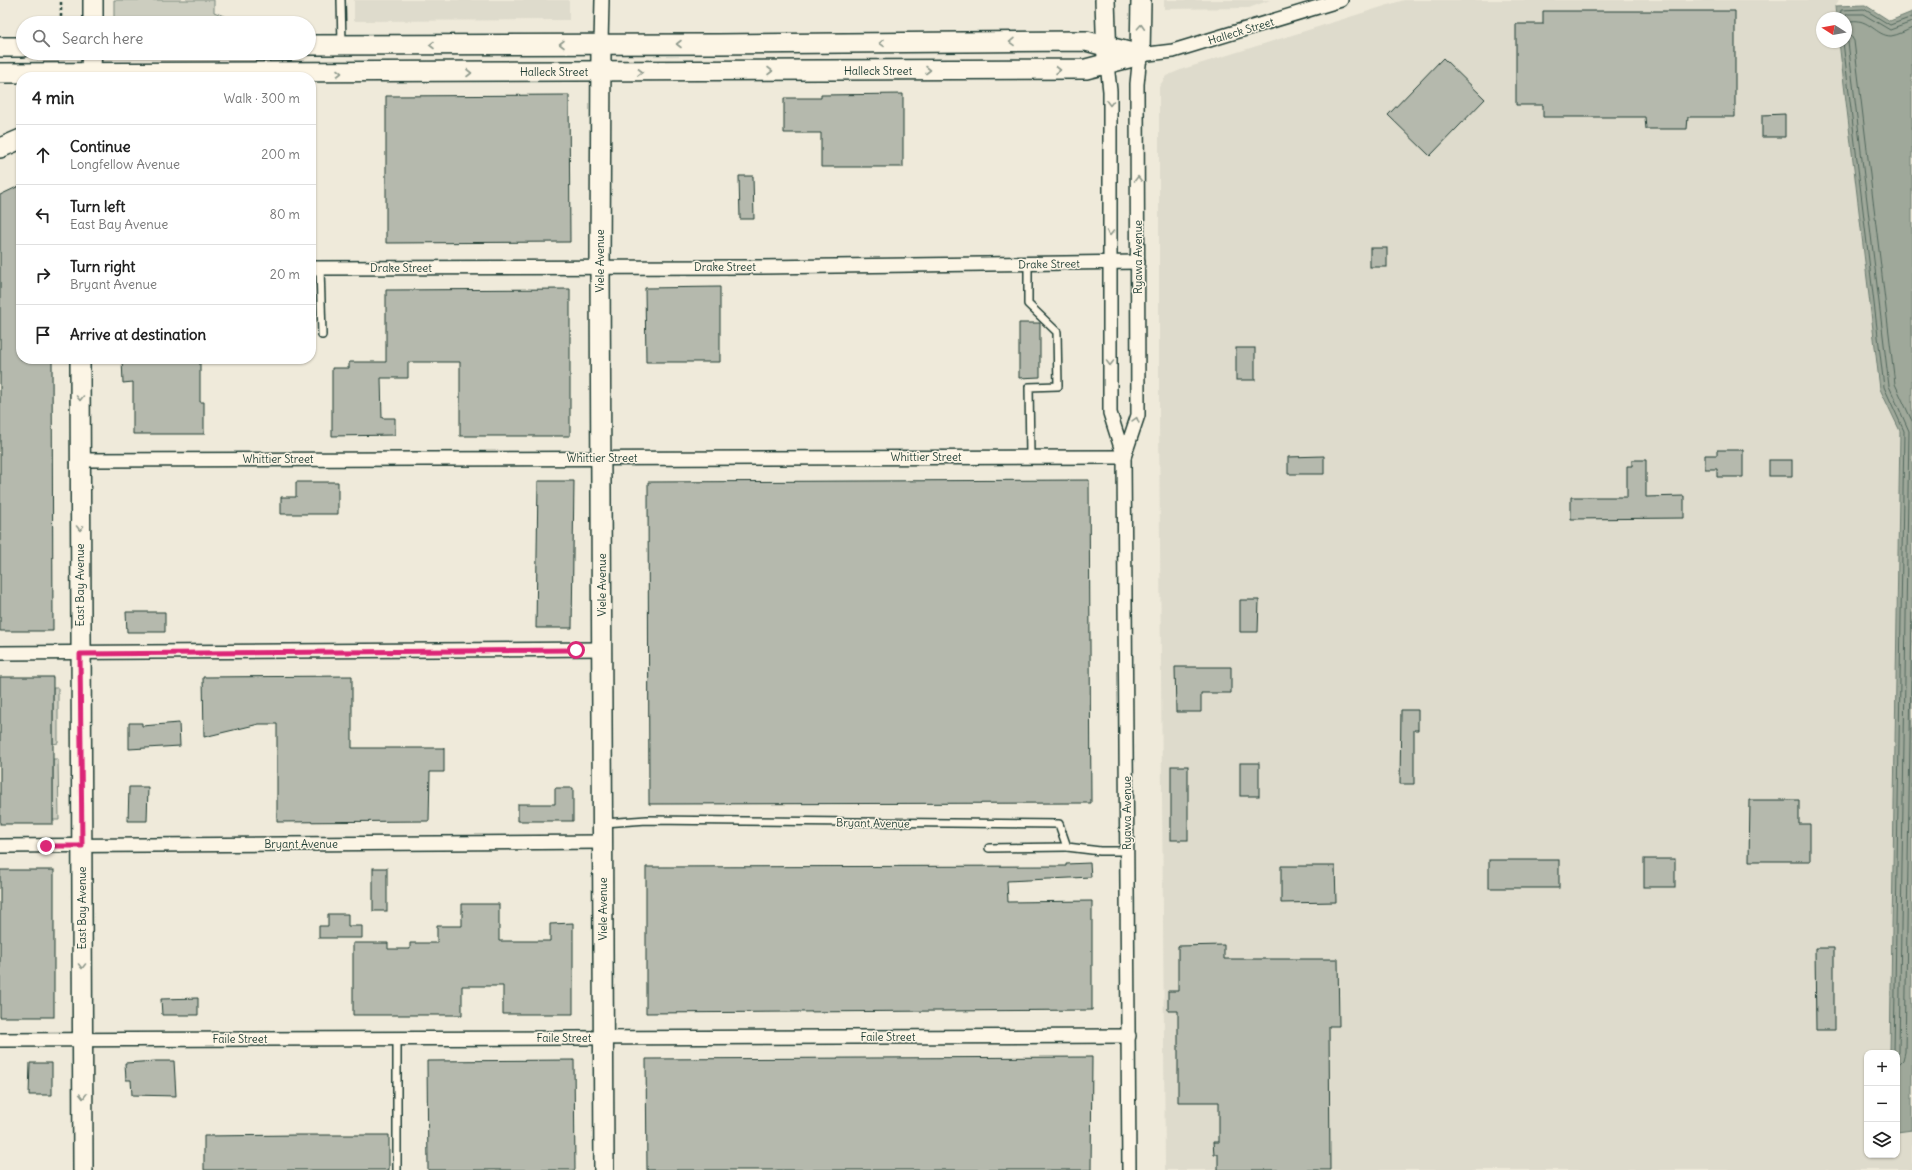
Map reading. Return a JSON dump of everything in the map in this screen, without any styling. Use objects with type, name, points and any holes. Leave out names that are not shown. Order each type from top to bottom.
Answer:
[{"type":"main road","points":[[93,0],[93,16]]},
{"type":"main road","points":[[1105,0],[1107,55]]},
{"type":"main road","points":[[316,45],[1086,41],[1107,55],[1140,55],[1141,0]]},
{"type":"main road","name":"Viele Avenue","points":[[601,44],[600,268],[604,1170]]},
{"type":"main road","points":[[0,47],[16,47]]},
{"type":"main road","name":"Halleck Street","points":[[316,74],[1086,69],[1107,55]]},
{"type":"main road","points":[[90,72],[91,60]]},
{"type":"main road","name":"Halleck Street","points":[[0,74],[16,74]]},
{"type":"main road","points":[[0,148],[16,141]]},
{"type":"main road","name":"East Bay Avenue","points":[[80,364],[83,1170]]},
{"type":"street","name":"Viele Avenue","points":[[601,44],[602,0]]},
{"type":"street","name":"Halleck Street","points":[[1140,55],[1173,51],[1341,0]]},
{"type":"street","name":"Ryawa Avenue","points":[[1107,55],[1110,91],[1110,413],[1124,457],[1129,1170]]},
{"type":"street","name":"Ryawa Avenue","points":[[1124,457],[1138,415],[1137,84],[1140,55]]},
{"type":"street","name":"Drake Street","points":[[316,268],[600,268],[1138,262]]},
{"type":"street","name":"Whittier Street","points":[[80,460],[1030,456],[1124,457]]},
{"type":"street","points":[[0,653],[80,654],[602,650]]},
{"type":"street","name":"Bryant Avenue","points":[[0,846],[603,842]]},
{"type":"street","name":"Faile Street","points":[[0,1040],[1129,1036]]},
{"type":"lane","points":[[342,0],[342,45]]},
{"type":"lane","points":[[1028,264],[1028,304],[1057,332],[1058,386],[1029,386],[1030,456]]},
{"type":"lane","points":[[316,278],[322,335]]},
{"type":"lane","name":"Bryant Avenue","points":[[603,823],[655,820],[1058,824],[1067,847]]},
{"type":"lane","points":[[989,848],[1067,847],[1100,851],[1127,851]]},
{"type":"lane","points":[[397,1038],[397,1170]]},
{"type":"path","points":[[61,0],[61,16]]},
{"type":"shaded area","points":[[114,0],[214,0],[214,12],[224,16],[114,16]]},
{"type":"shaded area","points":[[354,0],[569,0],[569,20],[354,21]]},
{"type":"shaded area","points":[[1164,0],[1270,0],[1249,8],[1164,9]]},
{"type":"shaded area","points":[[1404,0],[1839,0],[1835,6],[1836,12],[1816,12],[1816,48],[1840,48],[1880,389],[1900,431],[1891,1050],[1864,1050],[1864,1158],[1900,1158],[1900,1131],[1912,1129],[1912,1170],[1165,1170],[1159,420],[1159,87],[1166,76],[1183,69]]},
{"type":"shaded area","points":[[53,688],[58,688],[58,743],[53,744]]},
{"type":"shaded area","points":[[53,759],[58,759],[59,820],[53,820]]},
{"type":"water","points":[[1865,5],[1890,21],[1912,12],[1912,1130],[1900,1132],[1900,1050],[1890,1050],[1900,431],[1880,389],[1840,48],[1852,48],[1852,12],[1836,12],[1835,6]]},
{"type":"building","points":[[1543,11],[1735,11],[1735,117],[1688,117],[1687,129],[1646,129],[1645,117],[1543,117],[1543,105],[1516,105],[1516,24],[1543,24]]},
{"type":"building","points":[[1443,58],[1485,99],[1430,156],[1388,115]]},
{"type":"building","points":[[903,94],[903,167],[821,167],[821,133],[784,133],[784,98],[821,98],[821,95]]},
{"type":"building","points":[[569,95],[570,242],[386,243],[386,96]]},
{"type":"building","points":[[1785,114],[1785,137],[1762,137],[1762,115]]},
{"type":"building","points":[[739,176],[753,176],[754,219],[740,219]]},
{"type":"building","points":[[16,187],[16,364],[52,364],[53,631],[0,631],[0,195]]},
{"type":"building","points":[[1370,248],[1387,248],[1387,267],[1370,267]]},
{"type":"building","points":[[720,287],[720,362],[646,362],[645,288]]},
{"type":"building","points":[[570,289],[570,436],[460,436],[460,362],[408,362],[408,378],[381,378],[382,418],[395,418],[395,435],[332,436],[332,368],[349,368],[349,362],[386,362],[386,290]]},
{"type":"building","points":[[1019,323],[1040,323],[1040,377],[1019,378]]},
{"type":"building","points":[[1236,348],[1255,348],[1255,380],[1236,380]]},
{"type":"building","points":[[122,364],[200,364],[200,402],[204,402],[204,434],[133,434],[133,382],[123,383]]},
{"type":"building","points":[[1717,450],[1743,450],[1743,477],[1717,477],[1717,469],[1705,469],[1705,455],[1717,455]]},
{"type":"building","points":[[1324,456],[1324,474],[1288,474],[1288,457]]},
{"type":"building","points":[[1632,460],[1646,460],[1646,497],[1684,496],[1684,518],[1571,519],[1571,497],[1627,497],[1627,466],[1632,466]]},
{"type":"building","points":[[1769,460],[1792,460],[1792,476],[1769,476]]},
{"type":"building","points":[[1089,480],[1091,803],[649,804],[648,482]]},
{"type":"building","points":[[538,481],[574,481],[572,628],[536,628]]},
{"type":"building","points":[[296,482],[338,482],[338,514],[281,514],[281,497],[296,497]]},
{"type":"building","points":[[1240,600],[1259,600],[1258,632],[1240,632]]},
{"type":"building","points":[[126,612],[165,612],[165,632],[127,632]]},
{"type":"building","points":[[1175,667],[1231,667],[1231,693],[1201,693],[1201,712],[1176,712]]},
{"type":"building","points":[[352,676],[352,748],[444,748],[444,772],[430,772],[429,821],[277,822],[277,724],[259,724],[204,737],[203,677]]},
{"type":"building","points":[[0,677],[53,677],[53,824],[0,824]]},
{"type":"building","points":[[1401,710],[1418,710],[1418,730],[1414,730],[1414,784],[1400,784]]},
{"type":"building","points":[[129,723],[142,723],[142,726],[179,723],[180,746],[129,749]]},
{"type":"building","points":[[1240,763],[1259,763],[1259,796],[1240,796]]},
{"type":"building","points":[[1171,766],[1188,766],[1188,840],[1171,840]]},
{"type":"building","points":[[129,787],[148,787],[147,821],[128,821]]},
{"type":"building","points":[[555,788],[573,788],[573,821],[518,821],[518,804],[555,804]]},
{"type":"building","points":[[1750,800],[1799,800],[1799,824],[1810,824],[1810,861],[1749,861]]},
{"type":"building","points":[[1644,859],[1675,859],[1675,887],[1644,887]]},
{"type":"building","points":[[1489,860],[1559,860],[1559,888],[1489,888]]},
{"type":"building","points":[[1090,863],[1091,877],[1007,881],[1008,902],[1092,901],[1092,1010],[646,1013],[646,867],[1066,866],[1066,864]]},
{"type":"building","points":[[1281,866],[1335,866],[1336,902],[1281,903]]},
{"type":"building","points":[[373,868],[387,868],[387,911],[373,911]]},
{"type":"building","points":[[0,870],[54,870],[54,1017],[0,1017]]},
{"type":"building","points":[[462,904],[499,904],[499,941],[550,941],[550,924],[573,923],[573,1014],[503,1014],[503,986],[462,986],[462,1015],[353,1015],[353,943],[388,943],[388,949],[410,949],[410,943],[437,943],[437,926],[462,926]]},
{"type":"building","points":[[328,914],[348,914],[348,926],[362,926],[362,938],[319,938],[319,926],[328,926]]},
{"type":"building","points":[[1224,945],[1224,959],[1338,959],[1339,1026],[1329,1026],[1330,1170],[1218,1170],[1218,1154],[1214,1154],[1213,1142],[1219,1142],[1219,1102],[1178,1102],[1178,1011],[1168,1011],[1168,991],[1178,991],[1178,946]]},
{"type":"building","points":[[1815,948],[1834,948],[1834,1030],[1816,1030]]},
{"type":"building","points":[[198,998],[198,1015],[162,1015],[161,999]]},
{"type":"building","points":[[1092,1057],[1091,1170],[647,1170],[646,1059]]},
{"type":"building","points":[[574,1060],[575,1170],[428,1170],[427,1061]]},
{"type":"building","points":[[174,1061],[176,1096],[132,1095],[131,1080],[126,1080],[125,1063]]},
{"type":"building","points":[[30,1063],[52,1063],[52,1095],[29,1095]]},
{"type":"building","points":[[389,1135],[389,1170],[204,1170],[204,1136]]},
{"type":"route","points":[[46,846],[82,846],[80,654],[576,650]]}]
